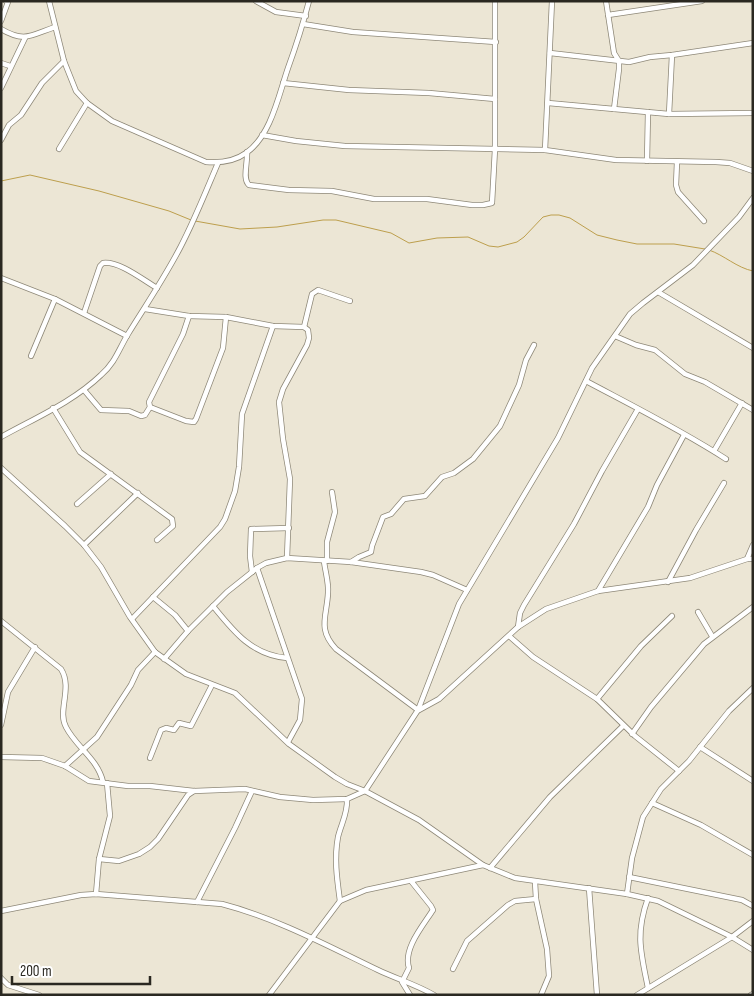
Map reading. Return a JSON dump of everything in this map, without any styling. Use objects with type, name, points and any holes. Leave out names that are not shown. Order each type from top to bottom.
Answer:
[{"type":"street","points":[[1,21],[8,2],[6,1]]},
{"type":"street","points":[[49,1],[64,61],[76,91],[87,103],[112,121],[206,162],[218,163],[237,158],[247,152],[262,135],[275,108],[306,16],[309,1]]},
{"type":"street","points":[[256,1],[276,12],[306,16]]},
{"type":"street","points":[[247,152],[248,162],[244,178],[249,185],[289,190],[332,191],[374,199],[428,200],[483,205],[492,202],[495,149],[495,1]]},
{"type":"street","points":[[545,150],[552,1]]},
{"type":"street","points":[[606,1],[614,52],[619,61],[614,109]]},
{"type":"street","points":[[655,1],[656,8]]},
{"type":"street","points":[[608,15],[702,1]]},
{"type":"street","points":[[303,24],[353,32],[496,42]]},
{"type":"street","points":[[1,29],[9,34],[25,38],[55,26]]},
{"type":"street","points":[[1,88],[25,38]]},
{"type":"street","points":[[550,53],[629,62],[650,57],[753,43]]},
{"type":"street","points":[[669,114],[672,55]]},
{"type":"street","points":[[1,140],[9,125],[22,115],[42,83],[64,61]]},
{"type":"street","points":[[1,63],[10,66]]},
{"type":"street","points":[[283,83],[348,90],[430,93],[495,99]]},
{"type":"street","points":[[59,149],[87,103]]},
{"type":"street","points":[[548,103],[669,114],[753,113]]},
{"type":"street","points":[[647,161],[648,112]]},
{"type":"street","points":[[262,135],[345,146],[545,150],[606,159],[730,164],[753,171]]},
{"type":"street","points":[[677,162],[676,185],[678,192],[704,221]]},
{"type":"street","points":[[1,437],[84,390],[102,375],[116,359],[127,336],[145,309],[185,239],[218,163]]},
{"type":"street","points":[[1,757],[42,758],[65,766],[89,781],[99,784],[105,782],[128,786],[150,786],[194,791],[233,788],[288,798],[319,800],[347,799],[365,791],[418,710],[447,634],[467,590],[558,438],[592,368],[630,314],[693,265],[752,202]]},
{"type":"street","points":[[84,313],[100,266],[103,263],[119,266],[157,288]]},
{"type":"street","points":[[1,278],[84,313],[127,336]]},
{"type":"street","points":[[304,327],[312,294],[318,290],[350,301]]},
{"type":"street","points":[[658,292],[753,348]]},
{"type":"street","points":[[31,356],[55,300]]},
{"type":"street","points":[[145,309],[189,316],[226,317],[273,326],[304,327],[309,333],[307,345],[283,389],[279,402],[290,478],[287,558]]},
{"type":"street","points":[[150,408],[149,402],[183,334],[189,316]]},
{"type":"street","points":[[150,408],[194,422],[224,348],[226,317]]},
{"type":"street","points":[[132,619],[220,528],[225,519],[239,467],[242,414],[273,326]]},
{"type":"street","points":[[614,336],[655,350],[685,374],[705,382],[753,410]]},
{"type":"street","points":[[351,562],[371,552],[383,517],[391,514],[404,499],[425,496],[442,477],[454,473],[473,459],[500,426],[519,385],[526,360],[534,345]]},
{"type":"street","points":[[586,381],[652,415],[726,459]]},
{"type":"street","points":[[84,390],[101,410],[128,411],[140,416],[144,415],[150,408]]},
{"type":"street","points":[[714,452],[742,403]]},
{"type":"street","points":[[53,408],[80,452],[174,521],[173,526],[157,540]]},
{"type":"street","points":[[518,627],[520,613],[524,605],[574,524],[638,409]]},
{"type":"street","points":[[598,591],[648,507],[657,485],[684,435]]},
{"type":"street","points":[[1,468],[84,545],[155,652],[186,674],[235,693],[288,742],[335,777],[419,820],[490,868],[515,878],[535,882],[589,888],[658,901],[753,950]]},
{"type":"street","points":[[77,504],[110,474]]},
{"type":"street","points":[[668,582],[724,483]]},
{"type":"street","points":[[332,492],[335,512],[327,542],[328,590],[324,627],[328,639],[336,650],[366,670],[418,710]]},
{"type":"street","points":[[84,545],[138,493]]},
{"type":"street","points":[[252,572],[250,556],[251,529],[288,528]]},
{"type":"street","points":[[418,710],[438,699],[518,627],[546,609],[598,591],[690,578],[750,559],[753,545]]},
{"type":"street","points":[[164,659],[213,606],[252,572],[266,563],[287,558],[351,562],[421,572],[433,575],[467,590]]},
{"type":"street","points":[[258,568],[302,699],[300,720],[288,742]]},
{"type":"street","points":[[153,597],[175,615],[188,631]]},
{"type":"street","points":[[213,606],[230,628],[245,641],[265,653],[287,658]]},
{"type":"street","points":[[632,734],[651,707],[712,636],[753,607]]},
{"type":"street","points":[[698,612],[712,636]]},
{"type":"street","points":[[598,699],[641,646],[672,616]]},
{"type":"street","points":[[1,621],[62,669],[65,675],[64,723],[97,767],[105,782],[110,816],[99,859],[96,894]]},
{"type":"street","points":[[509,636],[533,657],[598,699],[623,726],[679,771]]},
{"type":"street","points":[[1,725],[8,692],[35,647]]},
{"type":"street","points":[[65,766],[97,737],[138,670],[155,652]]},
{"type":"street","points":[[150,758],[161,730],[166,728],[174,730],[179,723],[191,726],[212,685]]},
{"type":"street","points":[[627,894],[632,858],[643,816],[661,789],[679,771],[729,711],[752,689]]},
{"type":"street","points":[[1,690],[8,692]]},
{"type":"street","points":[[490,868],[550,797],[623,726]]},
{"type":"street","points":[[700,746],[753,781]]},
{"type":"street","points":[[99,859],[119,861],[139,854],[150,847],[158,839],[188,795],[194,791]]},
{"type":"street","points":[[197,902],[252,791]]},
{"type":"street","points":[[340,901],[335,859],[338,837],[347,811],[347,799]]},
{"type":"street","points":[[652,804],[691,820],[753,855]]},
{"type":"street","points":[[268,995],[340,901],[366,890],[483,865]]},
{"type":"street","points":[[629,877],[742,900],[753,906]]},
{"type":"street","points":[[402,982],[409,968],[407,956],[412,943],[433,910],[432,906],[411,881]]},
{"type":"street","points":[[535,882],[536,899],[547,948],[549,976],[541,995]]},
{"type":"street","points":[[589,888],[597,995]]},
{"type":"street","points":[[1,911],[81,895],[96,894],[222,904],[312,938],[402,982],[434,995]]},
{"type":"street","points":[[648,898],[642,914],[639,938],[648,988]]},
{"type":"street","points":[[453,969],[467,941],[508,905],[514,901],[536,899]]},
{"type":"street","points":[[637,995],[732,938],[753,922]]},
{"type":"street","points":[[1,978],[8,985],[27,993],[39,995]]},
{"type":"street","points":[[402,982],[410,995]]},
{"type":"waterway","points":[[1,181],[30,175],[99,191],[169,211],[191,220]]},
{"type":"waterway","points":[[195,221],[240,229],[336,220],[391,233],[409,243],[437,238],[468,237],[489,246],[498,247],[517,242],[543,217],[559,215],[570,218],[597,235],[617,240],[637,244],[674,244],[705,249]]},
{"type":"waterway","points":[[709,250],[741,267],[753,271]]}]
